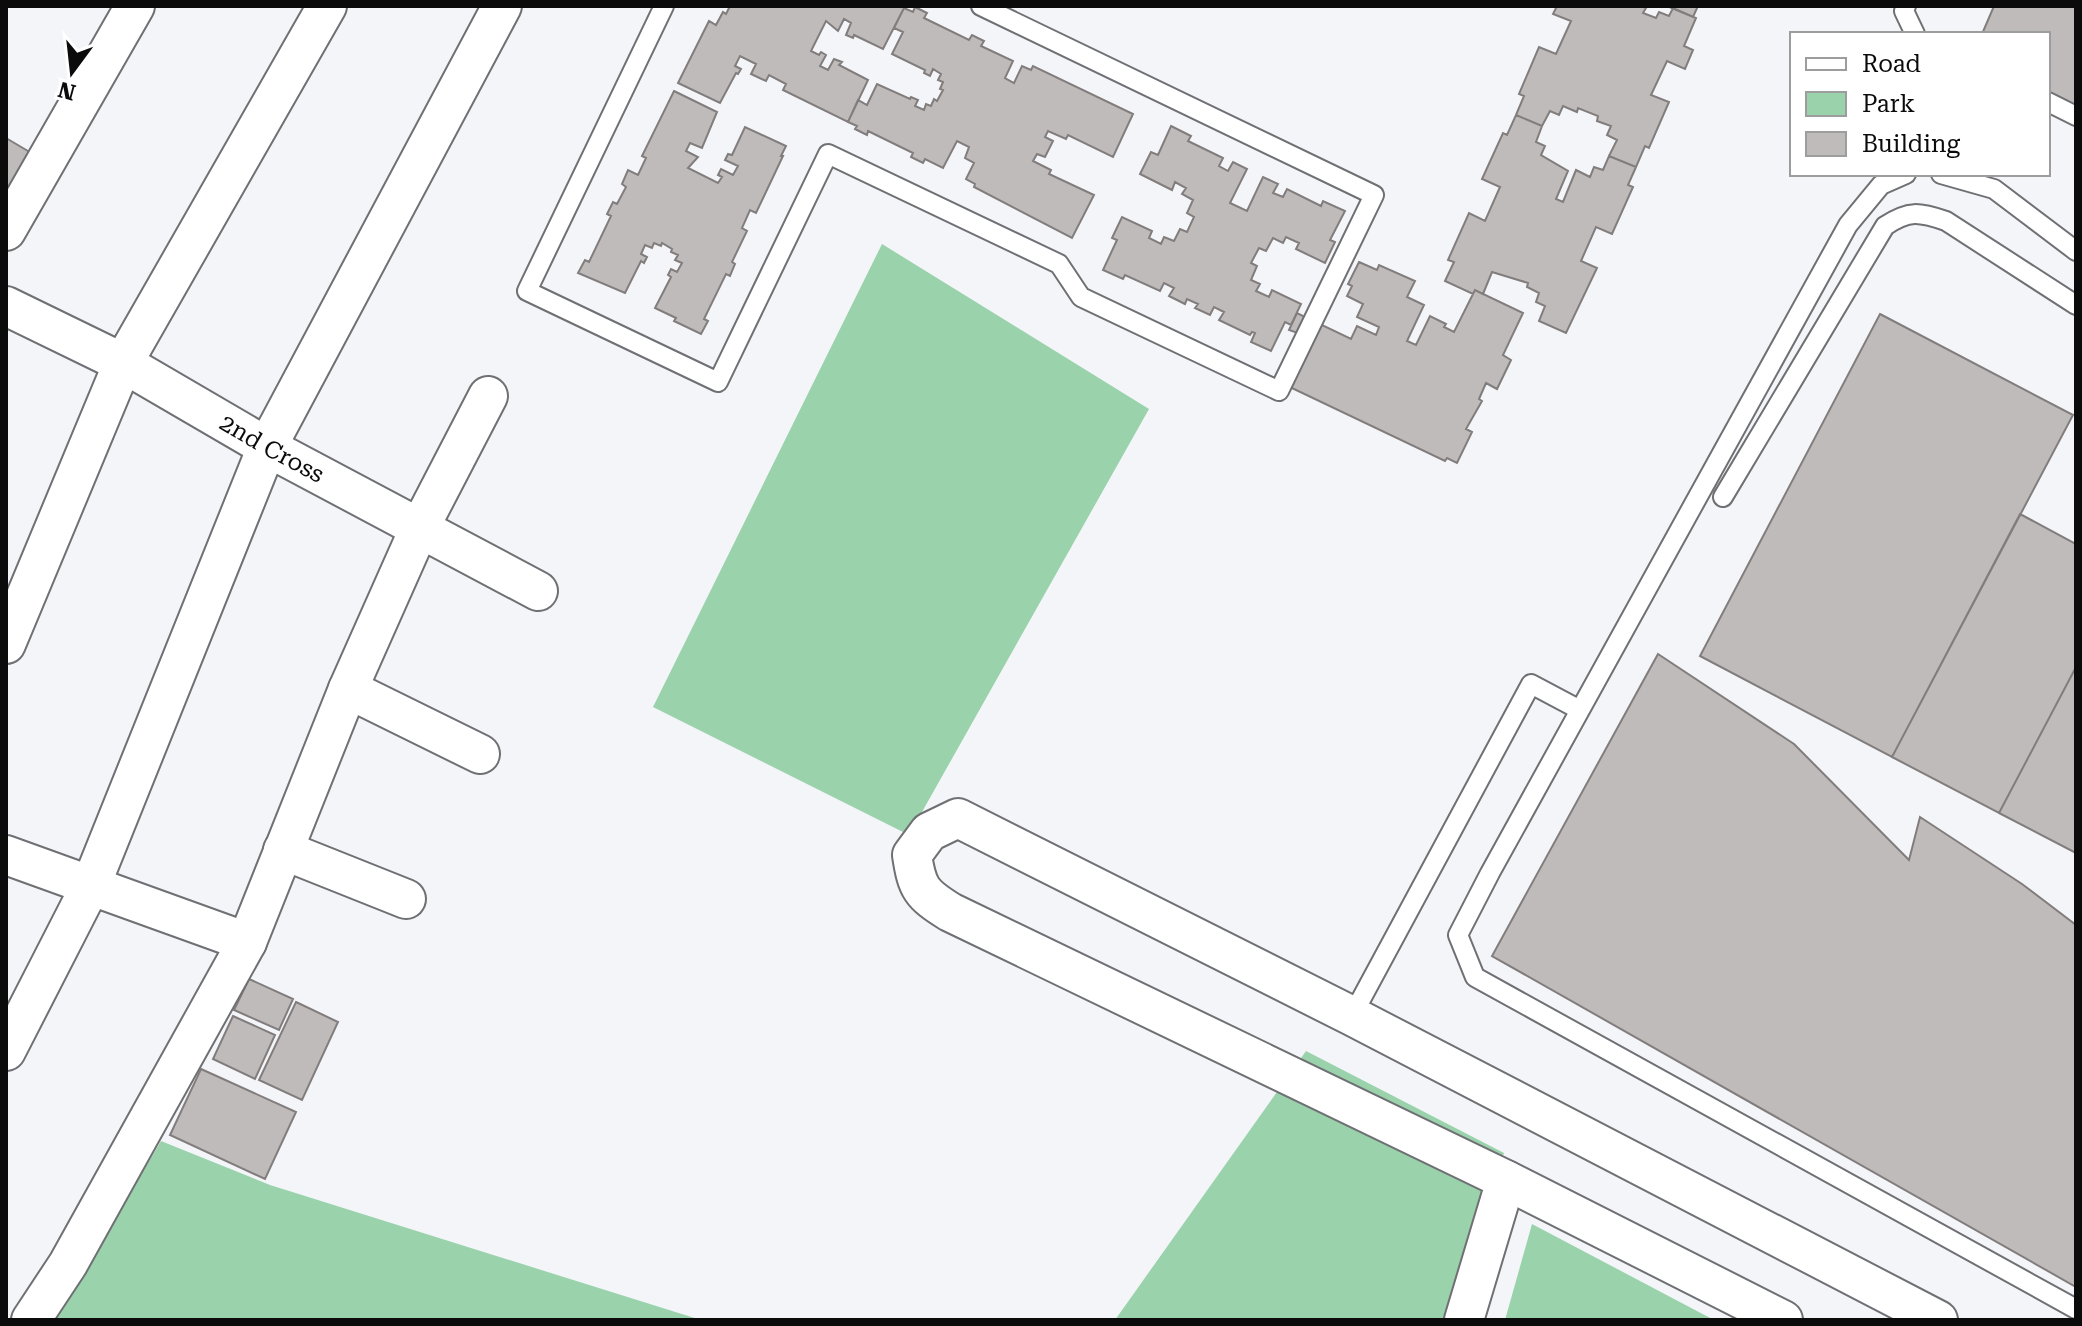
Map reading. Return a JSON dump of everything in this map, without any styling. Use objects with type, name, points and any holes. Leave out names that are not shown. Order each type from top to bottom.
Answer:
[{"type":"street","points":[[6,231],[135,6]]},
{"type":"street","points":[[6,644],[123,363],[327,6]]},
{"type":"street","points":[[6,1051],[91,885],[267,447],[502,6]]},
{"type":"street","name":"2nd Cross","points":[[6,306],[123,363],[267,447],[538,591]]},
{"type":"street","points":[[31,1320],[68,1264],[247,942],[348,689],[420,527],[488,396]]},
{"type":"street","points":[[348,689],[480,754]]},
{"type":"street","points":[[1783,1320],[1506,1180],[950,912],[931,900],[916,883],[912,855],[929,832],[958,818],[1352,1016],[1938,1320]]},
{"type":"street","points":[[283,850],[406,899]]},
{"type":"street","points":[[6,855],[247,942]]},
{"type":"street","points":[[1464,1320],[1506,1180]]},
{"type":"lane","points":[[664,6],[527,291],[718,382],[828,154],[1059,264],[1081,297],[1279,391],[1374,195],[981,6]]},
{"type":"lane","points":[[1906,6],[1904,11],[1914,32]]},
{"type":"lane","points":[[2050,103],[2076,116]]},
{"type":"lane","points":[[1901,176],[1881,185],[1848,225],[1458,935],[1475,977],[2076,1309]]},
{"type":"lane","points":[[1948,176],[1994,189],[2076,251]]},
{"type":"lane","points":[[1723,497],[1885,226],[1901,215],[1923,213],[1946,221],[2076,305]]},
{"type":"lane","points":[[1352,1016],[1531,684],[1580,710]]},
{"type":"green space","points":[[882,244],[1149,409],[909,835],[653,707]]},
{"type":"green space","points":[[1306,1051],[1504,1153],[1444,1320],[1115,1320]]},
{"type":"green space","points":[[161,1141],[270,1185],[701,1320],[55,1320]]},
{"type":"green space","points":[[1532,1224],[1714,1320],[1505,1320]]},
{"type":"building","points":[[730,6],[904,8],[883,49],[854,35],[853,38],[846,35],[851,23],[844,19],[838,31],[826,21],[811,51],[826,55],[820,66],[828,70],[834,59],[842,62],[839,65],[868,80],[848,122],[783,90],[786,84],[769,75],[766,81],[751,74],[756,64],[740,56],[735,66],[741,69],[720,103],[678,83],[709,21],[716,25]]},
{"type":"building","points":[[1557,6],[1641,6],[1646,8],[1643,13],[1656,18],[1659,12],[1669,16],[1673,8],[1696,18],[1684,46],[1693,50],[1685,69],[1667,61],[1651,95],[1669,102],[1649,148],[1645,146],[1636,167],[1609,156],[1617,140],[1607,135],[1611,126],[1597,121],[1598,116],[1563,106],[1559,115],[1550,111],[1542,126],[1516,115],[1524,96],[1519,94],[1539,47],[1556,54],[1571,21],[1553,14]]},
{"type":"building","points":[[1667,6],[1698,6],[1693,17]]},
{"type":"building","points":[[1994,6],[2076,6],[2076,112],[2050,100],[2050,32],[1983,32]]},
{"type":"building","points":[[915,7],[927,13],[924,18],[969,40],[972,35],[984,41],[981,46],[1013,61],[1005,78],[1014,83],[1022,66],[1031,70],[1033,66],[1133,114],[1113,157],[1068,135],[1066,139],[1048,131],[1045,137],[1053,141],[1045,157],[1037,154],[1033,161],[1051,170],[1049,174],[1094,195],[1072,238],[974,187],[975,184],[966,179],[974,163],[965,158],[969,147],[957,141],[943,168],[925,159],[923,163],[911,157],[913,153],[868,131],[867,135],[848,122],[858,100],[867,105],[877,84],[918,100],[915,106],[924,110],[926,104],[931,106],[934,99],[937,101],[943,90],[940,89],[943,82],[938,80],[941,74],[933,69],[930,76],[924,73],[925,70],[892,54],[903,32],[894,28],[904,8],[913,12]]},
{"type":"building","points":[[674,91],[717,112],[702,148],[690,143],[686,151],[698,157],[688,168],[718,183],[722,177],[718,175],[721,169],[733,175],[738,166],[725,160],[728,154],[732,155],[745,127],[786,146],[756,213],[750,210],[742,228],[747,231],[732,262],[735,264],[730,276],[726,274],[704,319],[708,321],[701,334],[655,308],[671,277],[668,275],[671,269],[677,272],[682,263],[675,260],[678,255],[671,252],[672,249],[662,243],[661,246],[654,243],[652,248],[645,245],[641,254],[647,257],[644,263],[641,261],[625,293],[578,273],[585,260],[589,262],[611,216],[607,214],[613,202],[617,204],[626,187],[622,184],[628,170],[638,175],[646,158],[642,156]]},
{"type":"building","points":[[1516,115],[1542,126],[1536,142],[1545,146],[1541,155],[1568,171],[1556,199],[1563,202],[1576,170],[1590,177],[1594,167],[1603,170],[1609,156],[1636,167],[1628,185],[1633,187],[1612,234],[1596,227],[1581,261],[1597,268],[1566,333],[1539,321],[1545,306],[1536,302],[1539,293],[1527,287],[1528,283],[1492,272],[1483,294],[1475,290],[1473,294],[1445,281],[1454,262],[1448,260],[1469,213],[1485,221],[1500,187],[1482,179],[1503,133],[1507,135]]},
{"type":"building","points":[[1171,126],[1191,136],[1188,141],[1223,158],[1219,166],[1228,171],[1233,162],[1247,169],[1230,203],[1247,211],[1263,177],[1278,184],[1273,193],[1283,197],[1287,189],[1321,206],[1323,201],[1345,211],[1330,240],[1335,242],[1325,263],[1296,249],[1299,243],[1286,237],[1283,243],[1273,238],[1266,251],[1259,248],[1251,263],[1257,266],[1251,280],[1260,284],[1256,291],[1269,297],[1272,290],[1301,304],[1291,325],[1285,322],[1271,351],[1251,342],[1255,333],[1250,335],[1219,320],[1224,312],[1214,307],[1210,315],[1195,308],[1198,304],[1187,299],[1185,304],[1169,296],[1174,288],[1164,283],[1160,291],[1125,275],[1123,279],[1103,270],[1117,240],[1112,238],[1122,217],[1152,231],[1149,238],[1161,244],[1164,237],[1174,241],[1180,229],[1187,232],[1194,217],[1187,213],[1193,200],[1182,194],[1186,188],[1175,182],[1172,190],[1140,174],[1151,152],[1158,155]]},
{"type":"building","points":[[6,138],[33,154],[6,200]]},
{"type":"building","points":[[1359,262],[1377,270],[1379,265],[1415,281],[1407,297],[1424,305],[1407,341],[1416,345],[1430,316],[1454,332],[1475,290],[1523,313],[1503,355],[1511,360],[1497,389],[1486,383],[1479,399],[1482,401],[1466,429],[1472,432],[1457,463],[1447,458],[1445,461],[1275,380],[1298,333],[1289,330],[1297,313],[1351,339],[1357,326],[1376,335],[1379,327],[1357,317],[1363,304],[1347,296],[1352,286],[1348,284]]},
{"type":"building","points":[[1880,314],[2073,415],[1892,757],[1700,656]]},
{"type":"building","points":[[2020,514],[2076,544],[2076,667],[1999,813],[1892,757]]},
{"type":"building","points":[[1658,654],[1794,744],[1909,860],[1920,817],[2022,884],[2076,925],[2076,1287],[1492,956]]},
{"type":"building","points":[[2076,667],[2076,853],[1999,813]]},
{"type":"building","points":[[249,979],[293,999],[279,1030],[234,1010]]},
{"type":"building","points":[[296,1002],[338,1022],[302,1100],[259,1080]]},
{"type":"building","points":[[233,1016],[275,1035],[255,1079],[213,1059]]},
{"type":"building","points":[[201,1069],[296,1112],[265,1179],[170,1135]]}]
